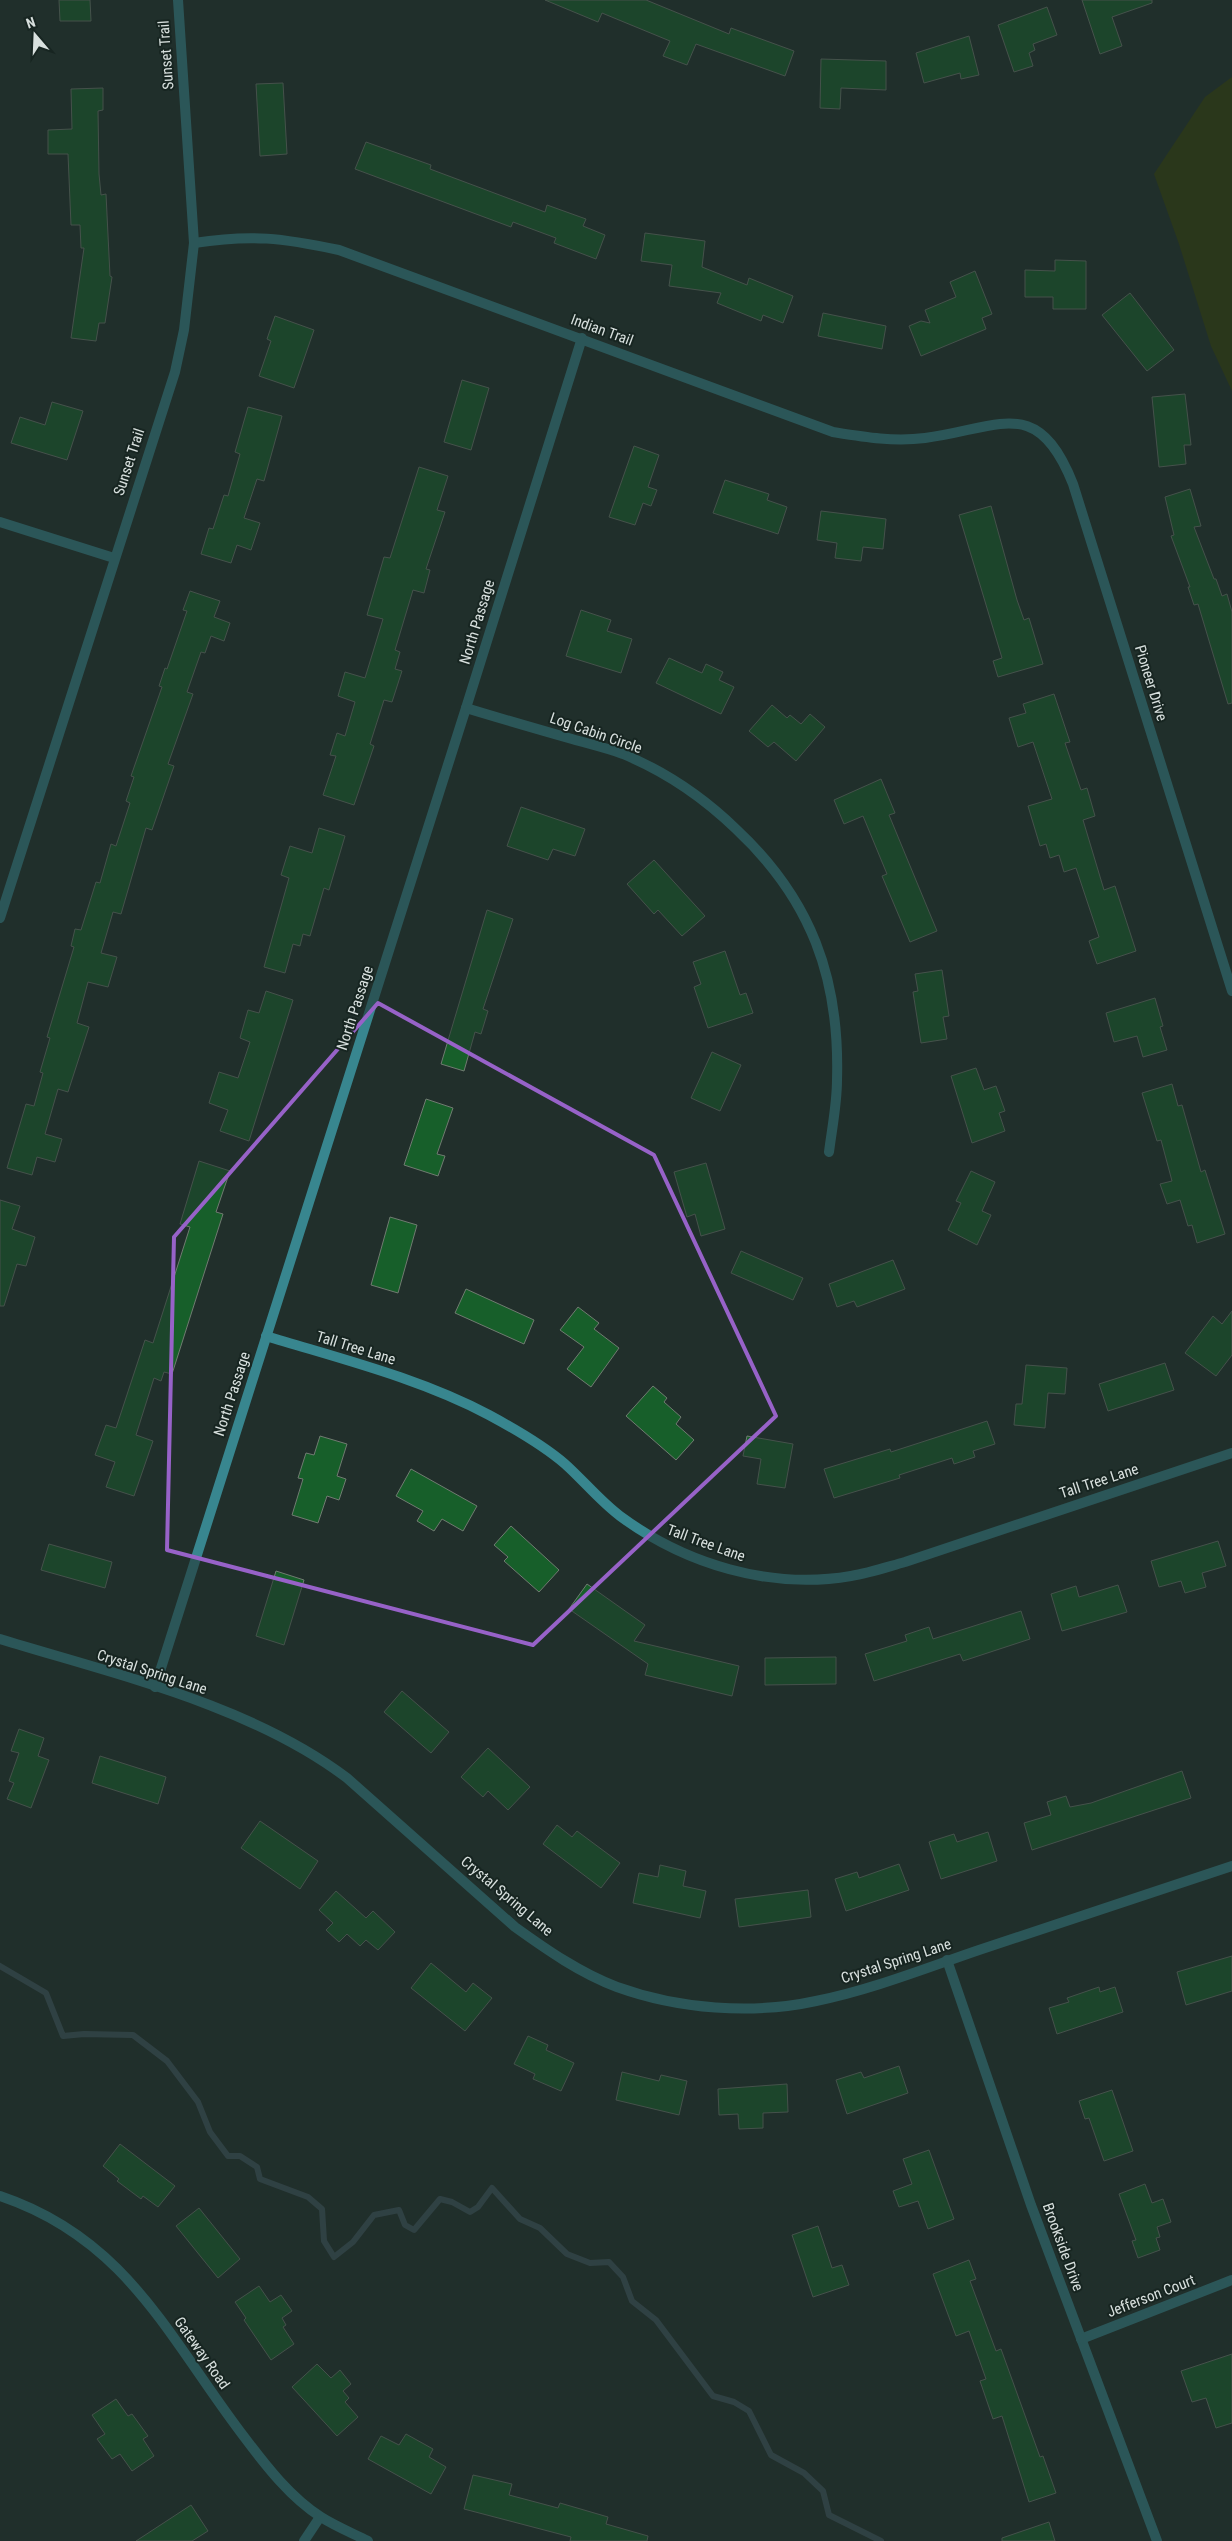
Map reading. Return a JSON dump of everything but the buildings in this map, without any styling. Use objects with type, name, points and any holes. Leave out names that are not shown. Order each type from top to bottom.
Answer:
[{"type":"street","name":"Sunset Trail","points":[[0,918],[175,372],[184,330],[194,243],[178,0]]},
{"type":"street","name":"Indian Trail","points":[[194,243],[257,236],[286,238],[339,250],[833,432],[895,440],[960,432],[1001,423]]},
{"type":"street","name":"North Passage","points":[[155,1687],[582,338]]},
{"type":"street","name":"Pioneer Drive","points":[[1001,423],[1015,422],[1029,426],[1052,444],[1064,462],[1232,991]]},
{"type":"street","points":[[0,522],[114,558]]},
{"type":"street","name":"Log Cabin Circle","points":[[466,708],[623,754],[661,773],[690,791],[725,818],[758,849],[775,869],[786,883],[807,918],[821,955],[830,989],[836,1034],[837,1081],[829,1152]]},
{"type":"street","name":"Tall Tree Lane","points":[[266,1336],[421,1383],[451,1396],[498,1420],[564,1463],[618,1514],[657,1542],[723,1568],[771,1577],[822,1579],[851,1576],[905,1562],[1232,1453]]},
{"type":"street","name":"Crystal Spring Lane","points":[[0,1639],[155,1687],[244,1718],[323,1759],[362,1790],[516,1927],[546,1949],[581,1970],[616,1987],[654,1998],[699,2005],[738,2008],[777,2007],[816,2002],[1232,1866]]},
{"type":"street","name":"Brookside Drive","points":[[948,1960],[1031,2205],[1157,2541]]},
{"type":"street","name":"Gateway Road","points":[[0,2196],[45,2215],[71,2230],[96,2249],[123,2274],[149,2302],[225,2412],[284,2485],[320,2517],[368,2541]]},
{"type":"street","name":"Jefferson Court","points":[[1081,2339],[1232,2280]]},
{"type":"street","points":[[304,2541],[320,2517]]},
{"type":"highlighted area","points":[[378,1003],[654,1155],[776,1416],[533,1645],[167,1550],[174,1237]]},
{"type":"green space","points":[[1232,77],[1232,391],[1211,346],[1179,244],[1154,174],[1205,97]]},
{"type":"waterway","points":[[0,1966],[46,1993],[63,2036],[84,2034],[133,2035],[167,2061],[198,2102],[210,2132],[228,2156],[240,2156],[257,2167],[260,2179],[308,2197],[322,2209],[324,2241],[334,2257],[353,2242],[374,2215],[399,2210],[405,2225],[414,2230],[440,2199],[452,2202],[470,2212],[478,2207],[492,2188],[520,2219],[540,2228],[567,2254],[590,2263],[609,2262],[623,2277],[632,2301],[656,2320],[713,2396],[734,2402],[749,2411],[771,2455],[804,2473],[823,2491],[829,2515],[881,2541]]}]
